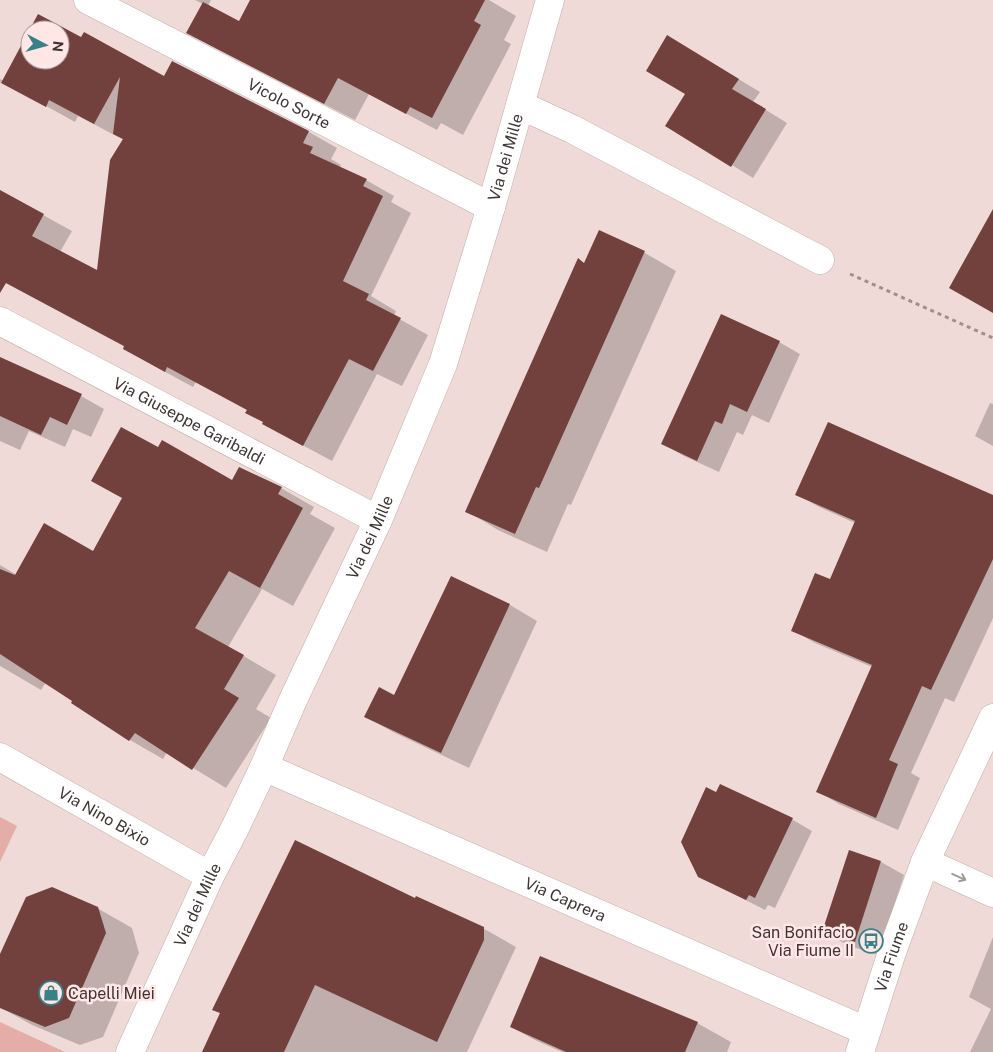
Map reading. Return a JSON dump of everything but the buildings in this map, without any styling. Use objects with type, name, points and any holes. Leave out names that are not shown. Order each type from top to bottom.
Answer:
[{"type":"street","name":"Vicolo Sorte","points":[[88,0],[491,207]]},
{"type":"street","name":"Via dei Mille","points":[[130,1052],[210,876],[264,768],[293,700],[378,520],[443,364],[491,207],[550,0]]},
{"type":"street","points":[[520,105],[572,129],[820,260]]},
{"type":"street","name":"Via Giuseppe Garibaldi","points":[[0,322],[378,520]]},
{"type":"street","name":"Via Fiume","points":[[863,1042],[924,862],[993,718]]},
{"type":"street","name":"Via Nino Bixio","points":[[0,757],[210,876]]},
{"type":"street","name":"Via Caprera","points":[[264,768],[863,1042]]},
{"type":"street","points":[[924,862],[993,892]]},
{"type":"path","points":[[820,260],[993,338]]},
{"type":"shaded area","points":[[0,817],[17,826],[0,862]]},
{"type":"shaded area","points":[[0,1022],[65,1052],[0,1052]]},
{"type":"place","name":"San Bonifacio Via Fiume II","points":[[871,941]]},
{"type":"place","name":"Capelli Miei","points":[[51,993]]}]
